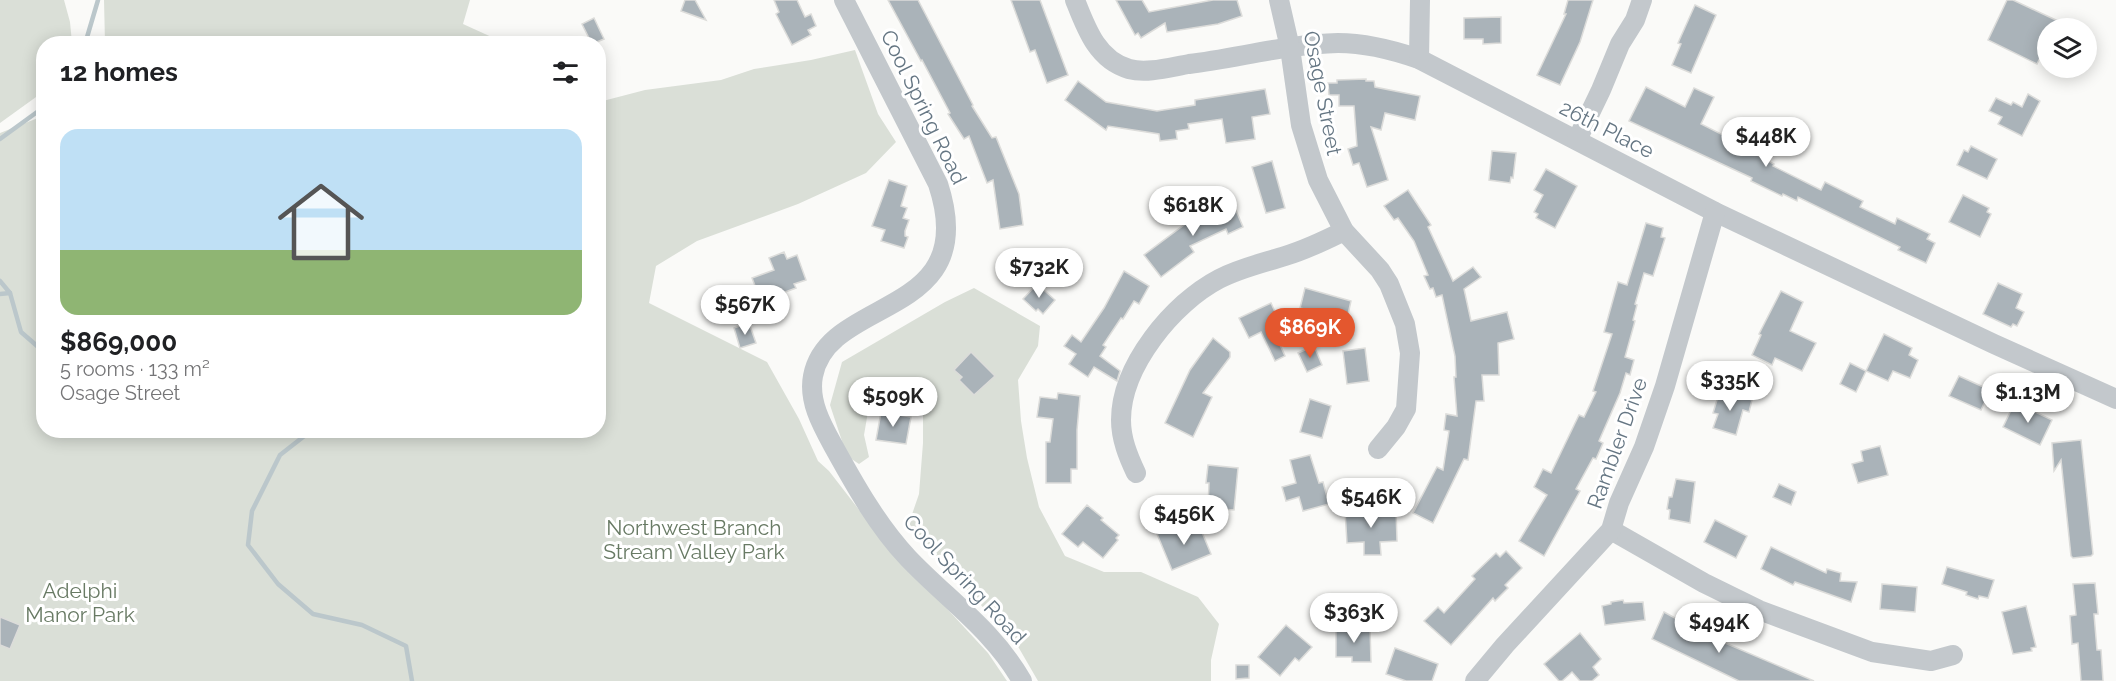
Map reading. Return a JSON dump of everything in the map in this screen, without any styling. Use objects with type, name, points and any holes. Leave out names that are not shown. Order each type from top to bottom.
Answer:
[{"type":"street","name":"Cool Spring Road","points":[[844,0],[938,184],[945,204],[945,237],[937,265],[918,287],[841,334],[824,351],[817,362],[813,376],[812,391],[816,411],[857,487],[884,529],[936,587],[965,611],[993,640],[1013,665],[1022,681]]},
{"type":"street","name":"Osage Street","points":[[1279,0],[1290,48],[1301,125],[1310,158],[1328,204],[1344,231],[1380,270],[1389,284],[1405,324],[1410,353],[1406,409],[1388,440],[1378,449]]},
{"type":"street","points":[[1419,59],[1420,0]]},
{"type":"street","points":[[1577,140],[1620,44],[1635,20],[1642,0]]},
{"type":"street","name":"26th Place","points":[[1076,4],[1101,52],[1112,61],[1131,70],[1340,43],[1391,49],[1419,59],[1715,212],[2116,399]]},
{"type":"street","name":"Rambler Drive","points":[[1475,681],[1505,645],[1611,530],[1619,503],[1644,447],[1665,386],[1715,212]]},
{"type":"street","points":[[1136,473],[1122,436],[1122,407],[1132,374],[1162,326],[1187,301],[1220,278],[1306,249],[1344,231]]},
{"type":"street","points":[[1611,530],[1704,584],[1769,614],[1872,652],[1931,661],[1953,655]]},
{"type":"green space","points":[[0,0],[64,0],[71,36],[36,36],[36,97],[0,123]]},
{"type":"green space","points":[[104,0],[470,0],[463,24],[489,36],[105,36]]},
{"type":"green space","name":"Northwest Branch Stream Valley Park","points":[[855,50],[878,114],[896,142],[866,173],[798,204],[697,241],[656,266],[649,303],[767,362],[799,419],[818,461],[829,471],[877,533],[988,653],[1007,681],[0,681],[0,133],[36,119],[36,438],[606,438],[606,100],[645,90],[721,80],[754,69]]},
{"type":"green space","points":[[974,288],[1040,326],[1038,346],[1018,380],[1021,421],[1039,507],[1065,556],[1104,572],[1141,572],[1198,597],[1219,624],[1211,660],[1211,681],[1038,681],[1016,643],[908,526],[919,494],[923,411],[904,400],[869,406],[864,435],[869,457],[859,464],[847,456],[830,405],[842,362],[945,302]]},
{"type":"building","points":[[685,0],[695,0],[706,20],[681,11]]},
{"type":"building","points":[[774,0],[797,0],[805,17],[811,14],[816,26],[808,30],[811,35],[792,45],[776,14],[779,12]]},
{"type":"building","points":[[888,0],[918,0],[972,106],[992,138],[996,137],[1019,194],[1023,225],[1000,229],[993,180],[987,183],[969,136],[964,139],[948,114],[950,113]]},
{"type":"building","points":[[1011,0],[1040,0],[1068,75],[1047,83],[1035,50],[1030,52]]},
{"type":"building","points":[[1116,0],[1142,0],[1149,12],[1213,0],[1237,0],[1242,16],[1218,24],[1167,32],[1165,23],[1141,38],[1138,33],[1135,35]]},
{"type":"building","points":[[1568,0],[1593,0],[1580,42],[1560,85],[1537,75],[1566,14],[1564,14]]},
{"type":"building","points":[[2007,0],[2013,0],[2052,18],[2037,18],[2037,64],[1988,40]]},
{"type":"building","points":[[1695,5],[1716,15],[1691,73],[1672,65],[1681,44],[1678,43]]},
{"type":"building","points":[[1501,17],[1501,43],[1483,44],[1483,39],[1464,39],[1464,18]]},
{"type":"building","points":[[594,18],[603,36],[588,36],[582,24]]},
{"type":"building","points":[[1366,79],[1366,81],[1374,81],[1375,87],[1420,96],[1415,120],[1385,113],[1381,130],[1371,127],[1388,180],[1367,187],[1359,163],[1353,165],[1348,149],[1357,146],[1354,106],[1339,106],[1339,95],[1329,95],[1328,83],[1337,83],[1337,80]]},
{"type":"building","points":[[1078,81],[1106,102],[1157,111],[1195,105],[1195,100],[1265,89],[1270,114],[1252,117],[1255,139],[1226,143],[1222,119],[1188,124],[1189,129],[1176,131],[1177,139],[1160,141],[1159,134],[1108,126],[1106,130],[1065,100]]},
{"type":"building","points":[[1646,87],[1685,107],[1694,88],[1714,97],[1701,124],[1735,141],[1734,143],[1774,164],[1773,166],[1821,190],[1825,182],[1863,201],[1860,207],[1895,224],[1897,218],[1930,234],[1927,239],[1935,243],[1926,263],[1898,250],[1900,247],[1798,197],[1797,201],[1783,194],[1782,196],[1751,181],[1752,178],[1629,121]]},
{"type":"building","points":[[2028,94],[2040,101],[2022,136],[1998,124],[2002,117],[1989,111],[1996,98],[2022,107]]},
{"type":"building","points":[[1971,146],[1997,159],[1987,179],[1957,165],[1964,150],[1968,152]]},
{"type":"building","points":[[1492,151],[1516,153],[1513,178],[1511,177],[1510,183],[1489,180]]},
{"type":"building","points":[[1272,161],[1285,208],[1266,213],[1252,167]]},
{"type":"building","points":[[1546,169],[1577,186],[1555,228],[1536,218],[1538,214],[1534,212],[1543,195],[1534,190]]},
{"type":"building","points":[[889,180],[907,186],[901,206],[907,208],[903,218],[909,220],[905,231],[905,236],[908,237],[904,248],[881,241],[885,230],[872,226]]},
{"type":"building","points":[[1408,190],[1431,225],[1428,227],[1453,281],[1473,267],[1481,277],[1464,289],[1471,321],[1507,312],[1514,339],[1498,343],[1499,375],[1482,375],[1484,401],[1476,401],[1468,460],[1464,459],[1433,523],[1413,513],[1437,467],[1443,470],[1449,431],[1444,430],[1446,414],[1457,416],[1455,356],[1442,295],[1436,297],[1433,288],[1430,289],[1424,276],[1428,275],[1414,241],[1398,218],[1394,220],[1384,206]]},
{"type":"building","points":[[1963,195],[1989,208],[1987,212],[1991,214],[1980,237],[1949,222]]},
{"type":"building","points":[[1232,201],[1243,227],[1228,234],[1226,229],[1190,246],[1194,252],[1161,277],[1144,255],[1192,219]]},
{"type":"building","points":[[1646,223],[1663,228],[1661,237],[1665,238],[1653,276],[1644,273],[1635,304],[1637,305],[1633,320],[1635,321],[1625,357],[1634,360],[1630,375],[1626,373],[1620,393],[1599,441],[1603,443],[1596,459],[1593,458],[1576,489],[1580,491],[1544,556],[1519,541],[1547,495],[1534,487],[1543,469],[1551,473],[1579,415],[1584,417],[1596,392],[1593,391],[1612,334],[1604,332],[1618,282],[1627,285]]},
{"type":"building","points":[[784,252],[787,259],[797,255],[806,280],[794,284],[796,288],[761,301],[752,278],[774,270],[769,258]]},
{"type":"building","points":[[1124,271],[1149,286],[1139,304],[1134,301],[1103,345],[1106,347],[1100,356],[1120,371],[1117,381],[1094,367],[1088,377],[1069,364],[1076,354],[1064,346],[1072,335],[1081,342],[1104,308]]},
{"type":"building","points":[[1998,283],[2022,294],[2016,308],[2024,312],[2017,326],[2013,324],[2011,327],[1983,314]]},
{"type":"building","points":[[1037,284],[1055,300],[1043,314],[1023,299]]},
{"type":"building","points":[[1305,288],[1351,301],[1347,319],[1300,308]]},
{"type":"building","points":[[1781,291],[1803,302],[1790,331],[1816,343],[1802,371],[1775,358],[1772,365],[1752,355],[1761,335],[1759,334]]},
{"type":"building","points":[[1271,303],[1280,323],[1272,327],[1285,356],[1275,361],[1261,332],[1249,338],[1239,318]]},
{"type":"building","points":[[749,323],[756,343],[740,348],[734,328]]},
{"type":"building","points":[[1884,334],[1912,348],[1909,355],[1918,360],[1910,378],[1893,371],[1888,381],[1866,371]]},
{"type":"building","points":[[1213,338],[1230,352],[1230,357],[1203,393],[1212,397],[1193,437],[1165,423],[1190,370]]},
{"type":"building","points":[[1314,346],[1322,365],[1307,372],[1298,353]]},
{"type":"building","points":[[1365,348],[1369,381],[1347,384],[1343,351]]},
{"type":"building","points":[[971,352],[995,376],[974,395],[959,380],[962,377],[954,370]]},
{"type":"building","points":[[1850,363],[1866,371],[1856,392],[1840,384]]},
{"type":"building","points":[[1959,376],[1990,390],[1981,410],[1949,396]]},
{"type":"building","points":[[1720,390],[1752,400],[1749,412],[1743,410],[1736,435],[1713,428],[1718,414],[1713,413]]},
{"type":"building","points":[[1058,393],[1080,396],[1077,469],[1071,469],[1071,483],[1046,483],[1046,442],[1050,442],[1053,419],[1037,417],[1040,397],[1057,399]]},
{"type":"building","points":[[1310,399],[1331,406],[1322,438],[1300,432]]},
{"type":"building","points":[[2013,406],[2025,411],[2026,409],[2031,410],[2052,420],[2040,445],[2003,427]]},
{"type":"building","points":[[881,412],[911,417],[906,444],[876,440]]},
{"type":"building","points":[[2081,440],[2093,554],[2073,558],[2061,460],[2054,471],[2052,443]]},
{"type":"building","points":[[1880,446],[1888,475],[1858,483],[1852,464],[1863,461],[1861,451]]},
{"type":"building","points":[[1310,455],[1319,483],[1323,482],[1329,504],[1303,511],[1299,497],[1286,501],[1282,487],[1296,483],[1290,460]]},
{"type":"building","points":[[1208,465],[1238,468],[1234,510],[1208,508],[1209,483],[1206,483]]},
{"type":"building","points":[[1676,479],[1695,482],[1690,523],[1669,519],[1670,510],[1667,509],[1669,497],[1672,497]]},
{"type":"building","points":[[1779,484],[1796,492],[1791,505],[1773,497]]},
{"type":"building","points":[[1087,505],[1119,535],[1116,538],[1118,540],[1103,558],[1083,542],[1078,547],[1062,534]]},
{"type":"building","points":[[1396,509],[1397,541],[1380,542],[1381,555],[1364,555],[1364,542],[1347,543],[1345,511]]},
{"type":"building","points":[[1715,520],[1747,536],[1736,558],[1704,542]]},
{"type":"building","points":[[1199,525],[1211,554],[1172,570],[1157,534],[1177,526],[1179,533]]},
{"type":"building","points":[[1771,547],[1826,573],[1827,569],[1841,573],[1840,581],[1857,582],[1851,602],[1795,582],[1793,585],[1761,569]]},
{"type":"building","points":[[1506,551],[1522,568],[1505,585],[1508,588],[1495,601],[1493,598],[1451,645],[1424,621],[1438,607],[1444,613],[1475,579],[1472,576],[1496,553],[1500,557]]},
{"type":"building","points":[[1947,567],[1994,580],[1988,598],[1979,596],[1978,599],[1966,595],[1967,592],[1942,584]]},
{"type":"building","points":[[2095,583],[2098,614],[2094,614],[2097,650],[2101,650],[2103,681],[2081,681],[2078,643],[2072,644],[2070,616],[2076,615],[2073,584]]},
{"type":"building","points":[[1882,584],[1917,587],[1915,612],[1880,609]]},
{"type":"building","points":[[1623,600],[1624,603],[1643,602],[1645,620],[1605,625],[1602,606]]},
{"type":"building","points":[[2026,606],[2036,647],[2031,648],[2032,651],[2013,654],[2002,612]]},
{"type":"building","points":[[1664,612],[1704,634],[1814,681],[1739,681],[1652,639]]},
{"type":"building","points":[[0,617],[20,625],[10,649],[0,645]]},
{"type":"building","points":[[1286,625],[1312,647],[1299,661],[1295,658],[1280,676],[1258,657]]},
{"type":"building","points":[[1370,627],[1371,662],[1352,662],[1352,657],[1336,657],[1336,628]]},
{"type":"building","points":[[1580,633],[1601,659],[1593,667],[1599,675],[1592,681],[1580,681],[1572,672],[1559,681],[1544,664]]},
{"type":"building","points":[[1395,648],[1438,664],[1432,681],[1406,681],[1386,674]]},
{"type":"building","points":[[1236,665],[1249,665],[1249,678],[1236,679]]},
{"type":"waterway","points":[[87,36],[98,0]]},
{"type":"waterway","points":[[0,139],[36,113]]},
{"type":"waterway","points":[[0,281],[10,293],[21,332],[36,345]]},
{"type":"waterway","points":[[0,294],[10,293]]},
{"type":"waterway","points":[[302,438],[280,455],[252,511],[248,545],[278,584],[313,614],[362,625],[406,646],[412,681]]},
{"type":"park label","name":"Adelphi Manor Park","points":[[80,602]]}]
